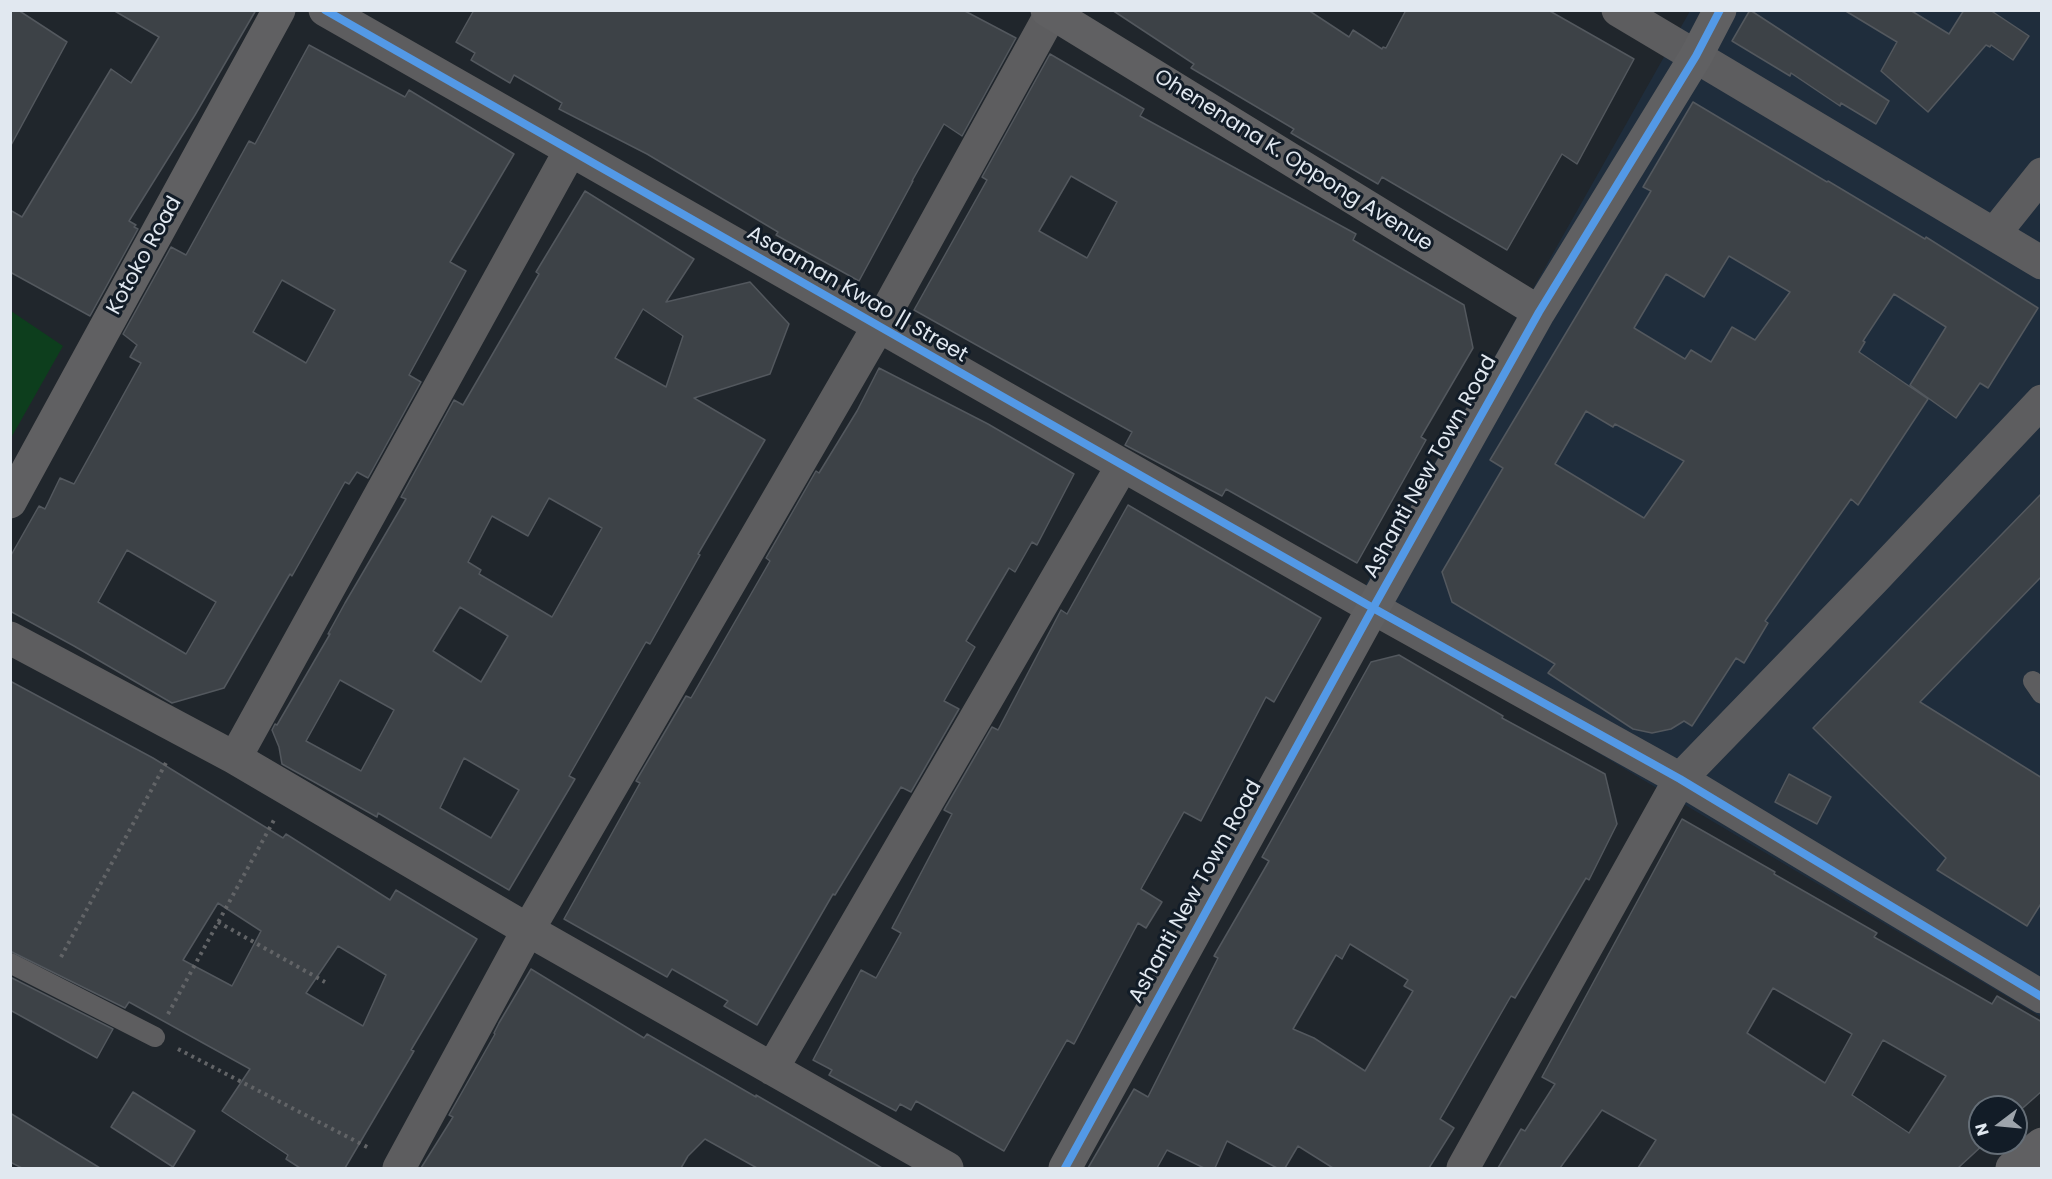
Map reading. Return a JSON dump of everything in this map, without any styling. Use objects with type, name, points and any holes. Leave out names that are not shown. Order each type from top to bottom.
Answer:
[{"type":"street","name":"Kotoko Road","points":[[10,502],[279,10]]},
{"type":"street","name":"Asaaman Kwao || Street","points":[[325,10],[1122,466],[1680,779],[2042,997]]},
{"type":"street","points":[[1618,10],[2042,263]]},
{"type":"street","name":"Ashanti New Town Road","points":[[1065,1168],[1373,608],[1539,312],[1696,56],[1720,10]]},
{"type":"street","points":[[400,1166],[528,930],[878,327],[1051,11]]},
{"type":"street","name":"Ohenenana K. Oppong Avenue","points":[[1051,11],[1539,312]]},
{"type":"street","points":[[236,758],[570,151]]},
{"type":"street","points":[[1994,234],[2042,174]]},
{"type":"street","points":[[1463,1168],[1680,779],[1874,579],[2042,400]]},
{"type":"street","points":[[772,1069],[1122,466]]},
{"type":"street","points":[[10,638],[236,758],[528,930],[947,1168]]},
{"type":"street","points":[[2012,1168],[2042,1144]]},
{"type":"lane","points":[[10,963],[155,1037]]},
{"type":"path","points":[[47,982],[184,730]]},
{"type":"path","points":[[291,790],[155,1037],[400,1166]]},
{"type":"path","points":[[218,922],[326,982]]},
{"type":"shaded area","points":[[1690,11],[2041,11],[2041,1017],[1353,607]]},
{"type":"green space","points":[[11,311],[63,346],[11,438]]},
{"type":"building","points":[[10,10],[18,10],[67,42],[10,147]]},
{"type":"building","points":[[113,10],[256,10],[195,115],[129,221],[138,229],[90,316],[10,272],[10,210],[22,217],[111,69],[131,83],[159,37]]},
{"type":"building","points":[[474,10],[963,10],[1016,38],[962,136],[944,124],[859,281],[776,235],[778,232],[647,154],[559,109],[562,103],[514,75],[510,83],[471,60],[475,53],[456,42]]},
{"type":"building","points":[[1112,10],[1308,10],[1349,37],[1353,30],[1382,49],[1386,48],[1406,10],[1548,10],[1634,59],[1577,164],[1562,154],[1507,250],[1382,177],[1378,184],[1291,133],[1294,129],[1191,68],[1194,64]]},
{"type":"building","points":[[1750,10],[1889,101],[1876,124],[1841,103],[1840,106],[1791,73],[1790,76],[1732,41]]},
{"type":"building","points":[[1844,10],[1910,10],[1949,34],[1964,10],[1990,10],[2029,36],[2013,60],[1991,45],[1990,47],[1986,45],[1928,112],[1881,71],[1897,42]]},
{"type":"building","points":[[309,45],[405,97],[409,90],[514,154],[450,262],[466,271],[409,375],[421,382],[368,478],[357,472],[349,484],[345,482],[292,576],[290,574],[224,688],[172,703],[10,611],[10,557],[39,506],[45,509],[60,478],[74,484],[141,363],[130,357],[137,345],[123,334],[171,247],[186,255],[249,141],[255,144]],"holes":[[[282,280],[335,310],[306,363],[253,332]],[[127,550],[216,602],[186,654],[98,602]]]},
{"type":"building","points":[[1050,54],[1144,109],[1140,116],[1356,234],[1353,240],[1464,305],[1473,348],[1421,437],[1426,440],[1357,563],[1226,489],[1222,496],[1125,445],[1132,432],[914,310],[987,180],[982,177]],"holes":[[[1071,176],[1117,202],[1087,258],[1039,231]]]},
{"type":"building","points":[[1693,102],[1925,239],[1926,237],[2038,308],[1988,388],[1980,383],[1956,418],[1910,385],[1946,327],[1894,294],[1863,341],[1865,342],[1859,352],[1928,399],[1858,505],[1851,499],[1765,621],[1768,623],[1744,663],[1736,658],[1692,726],[1684,721],[1671,729],[1652,733],[1633,729],[1548,673],[1555,664],[1452,602],[1442,572],[1503,468],[1490,460],[1651,191],[1643,187]],"holes":[[[1729,256],[1790,292],[1755,340],[1732,327],[1711,362],[1691,350],[1685,359],[1634,328],[1666,274],[1704,297]],[[1586,411],[1613,427],[1615,424],[1684,461],[1644,518],[1555,464]]]},
{"type":"building","points":[[585,191],[694,259],[666,302],[750,282],[789,324],[770,374],[694,398],[765,440],[698,554],[700,555],[650,644],[646,642],[569,776],[575,779],[509,890],[378,813],[377,817],[282,764],[279,747],[272,730],[330,634],[328,634],[345,603],[406,499],[401,497],[454,400],[463,405],[539,274],[536,272]],"holes":[[[643,309],[683,336],[666,387],[615,358]],[[549,498],[602,528],[552,617],[479,574],[481,570],[468,562],[492,516],[528,536]],[[460,607],[508,636],[481,682],[433,651]],[[340,680],[394,710],[361,771],[306,741]],[[464,758],[519,790],[491,838],[440,808]]]},
{"type":"building","points":[[879,368],[988,424],[1074,474],[1037,545],[1032,542],[1015,572],[1009,568],[966,641],[975,647],[944,701],[959,709],[911,792],[901,787],[835,895],[833,894],[757,1025],[724,1006],[728,1001],[672,969],[667,977],[564,919],[640,783],[636,781],[686,696],[691,698],[770,561],[766,558],[816,471],[819,473],[857,411]]},
{"type":"building","points":[[2042,493],[2042,576],[1920,702],[2042,778],[2042,902],[2027,926],[1937,870],[1946,858],[1813,728]]},
{"type":"building","points":[[1128,505],[1321,618],[1274,702],[1266,697],[1201,821],[1184,812],[1141,889],[1162,902],[1146,928],[1138,923],[1074,1044],[1067,1040],[1004,1151],[916,1101],[911,1110],[900,1104],[896,1111],[829,1075],[832,1070],[813,1060],[861,970],[876,978],[901,933],[892,928],[952,814],[944,810],[992,727],[998,730],[1061,610],[1067,614]]},
{"type":"building","points":[[1399,655],[1503,716],[1502,718],[1605,774],[1617,824],[1589,880],[1586,878],[1515,998],[1511,996],[1440,1119],[1454,1128],[1429,1168],[1333,1168],[1298,1146],[1285,1168],[1277,1168],[1227,1141],[1215,1168],[1204,1168],[1167,1150],[1157,1168],[1088,1168],[1134,1089],[1148,1097],[1218,958],[1214,956],[1269,861],[1262,857],[1371,662]],"holes":[[[1350,944],[1408,980],[1404,986],[1413,991],[1365,1071],[1314,1038],[1293,1029],[1336,955],[1342,959]]]},
{"type":"building","points":[[10,681],[153,758],[283,838],[286,834],[390,900],[396,890],[477,939],[345,1168],[300,1168],[286,1159],[288,1155],[222,1111],[250,1069],[129,1002],[125,1008],[10,951]],"holes":[[[218,903],[261,931],[232,986],[183,960]],[[338,946],[386,975],[363,1026],[306,993]]]},
{"type":"building","points":[[1789,774],[1831,797],[1817,824],[1775,802]]},
{"type":"building","points":[[1682,819],[1877,933],[1874,937],[1992,1004],[1997,996],[2042,1022],[2042,1091],[2028,1103],[2028,1095],[1968,1095],[1968,1155],[1972,1155],[1958,1168],[1638,1168],[1656,1140],[1602,1110],[1560,1168],[1498,1168],[1521,1129],[1525,1131],[1555,1084],[1542,1077]],"holes":[[[1773,988],[1852,1034],[1825,1083],[1747,1033]],[[1883,1040],[1946,1076],[1909,1133],[1852,1095]]]},
{"type":"building","points":[[531,969],[644,1038],[647,1034],[882,1168],[757,1168],[705,1139],[688,1156],[681,1168],[421,1168],[453,1117],[449,1115]]},
{"type":"building","points":[[10,977],[113,1029],[97,1058],[10,1010]]},
{"type":"building","points":[[133,1092],[195,1131],[173,1167],[111,1127]]},
{"type":"building","points":[[10,1113],[100,1168],[22,1168],[10,1162]]},
{"type":"cycle path","points":[[325,10],[1373,608],[1680,779],[2042,997]]},
{"type":"cycle path","points":[[1065,1168],[1373,608],[1539,312],[1696,56],[1720,10]]}]
